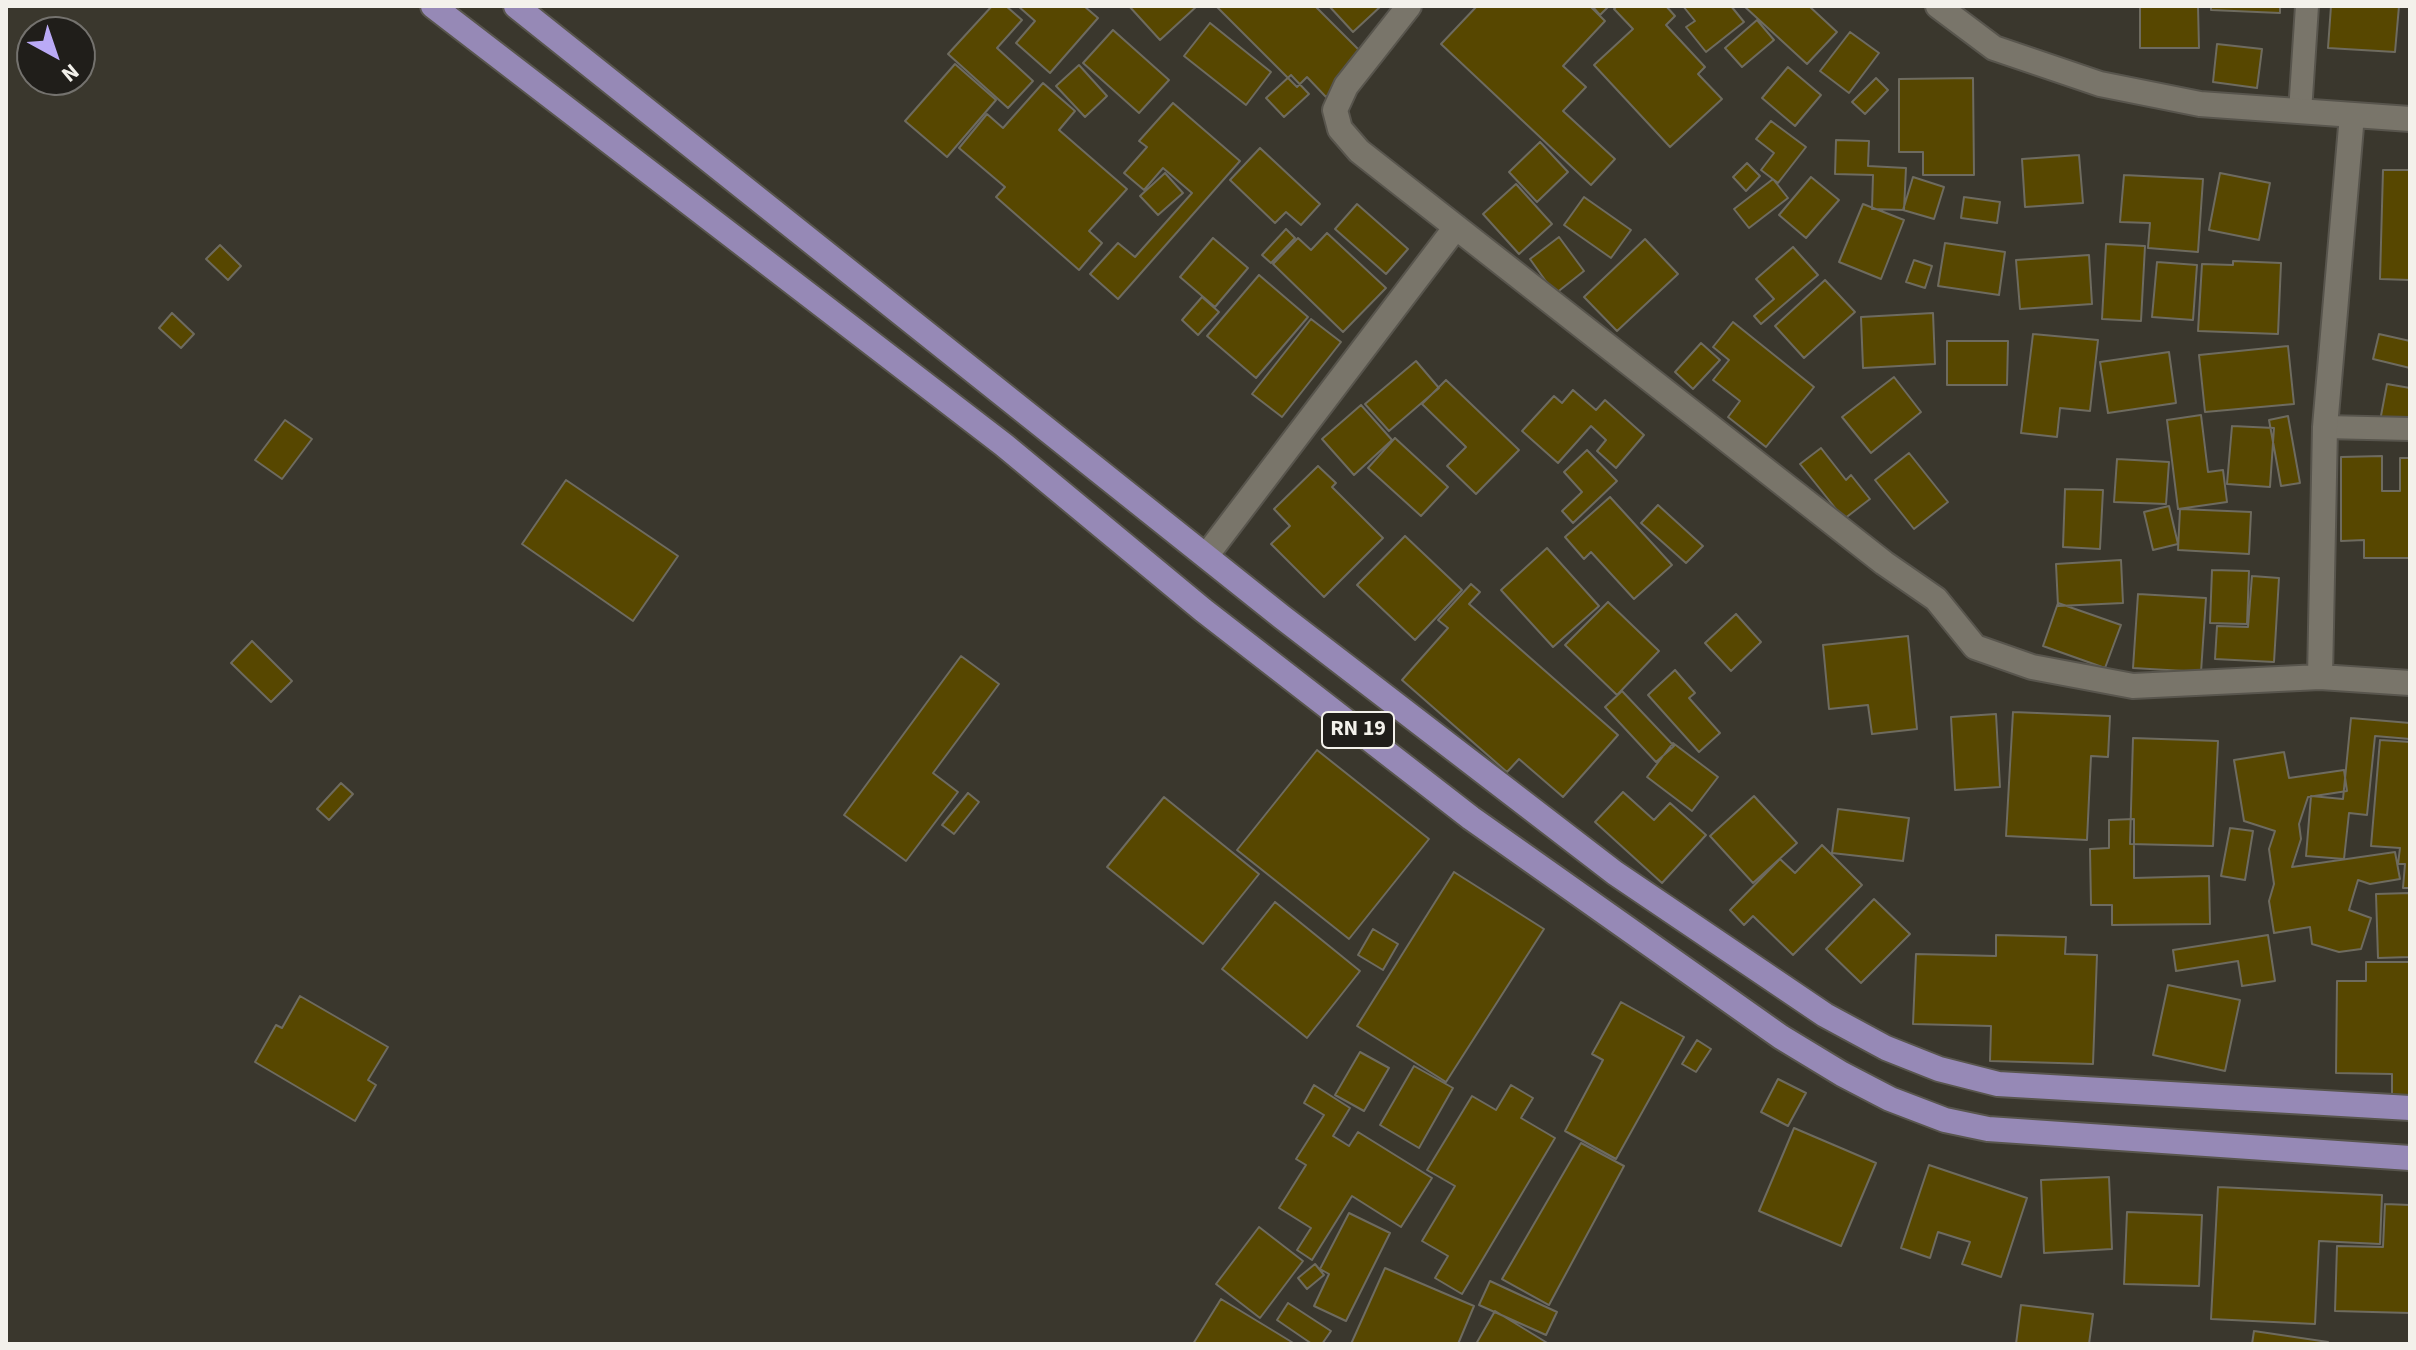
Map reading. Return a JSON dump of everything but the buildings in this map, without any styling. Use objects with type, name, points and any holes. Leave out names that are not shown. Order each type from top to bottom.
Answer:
[{"type":"main road","name":"RN 19","points":[[433,6],[1004,445],[1203,610],[1484,827],[1781,1037],[1890,1099],[1945,1120],[1988,1129],[2410,1158]]},
{"type":"main road","name":"RN 19","points":[[516,6],[1233,578],[1615,873],[1759,974],[1886,1048],[1939,1069],[1998,1084],[2410,1108]]},
{"type":"main road","points":[[1145,562],[1158,544],[1176,532]]},
{"type":"main road","points":[[1203,610],[1221,596],[1233,578]]},
{"type":"street","points":[[1409,6],[1346,86],[1335,110],[1340,129],[1359,151],[1884,563],[1936,599],[1975,647],[2032,667],[2133,686],[2320,677],[2410,683]]},
{"type":"street","points":[[1938,6],[1994,48],[2100,84],[2200,104],[2410,119]]},
{"type":"street","points":[[2320,677],[2325,427],[2352,115]]},
{"type":"street","points":[[1206,556],[1456,227]]},
{"type":"lane","points":[[2300,112],[2307,6]]},
{"type":"lane","points":[[2325,427],[2410,429]]}]
